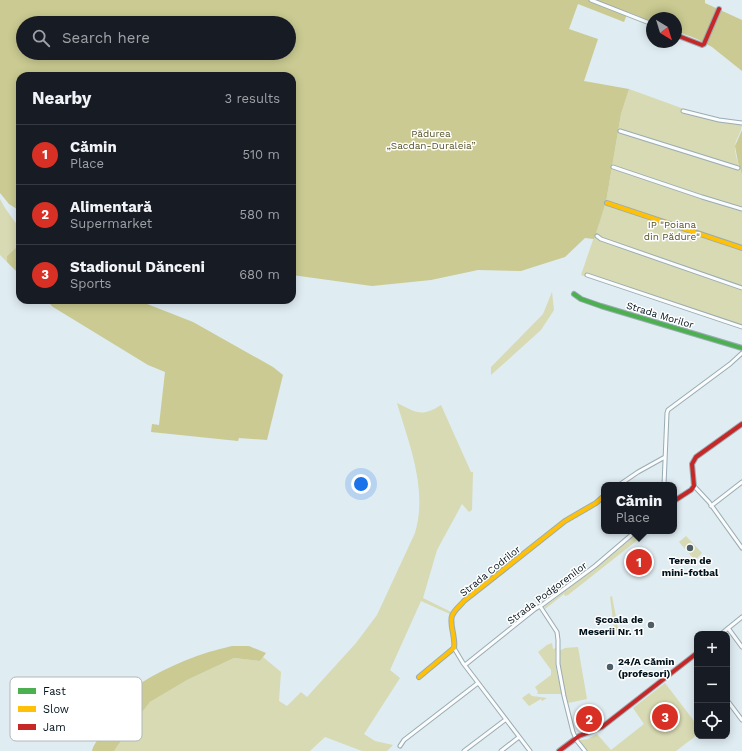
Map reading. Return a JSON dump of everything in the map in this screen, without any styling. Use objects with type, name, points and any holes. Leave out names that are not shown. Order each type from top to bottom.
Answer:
[{"type":"street","points":[[591,0],[646,22]]},
{"type":"street","points":[[682,37],[702,45],[704,44],[719,9]]},
{"type":"street","points":[[683,111],[719,120],[742,123]]},
{"type":"street","points":[[620,131],[738,168]]},
{"type":"street","points":[[613,166],[702,197],[742,209]]},
{"type":"street","points":[[607,204],[742,248]]},
{"type":"street","points":[[597,236],[601,239],[640,253],[742,288]]},
{"type":"street","points":[[587,275],[742,327]]},
{"type":"street","name":"Strada Morilor","points":[[574,294],[581,299],[601,306],[742,348]]},
{"type":"street","points":[[664,482],[664,457],[668,410],[725,368],[742,353]]},
{"type":"street","points":[[742,424],[700,454],[693,460],[692,464],[694,486],[741,543],[742,548]]},
{"type":"street","points":[[623,482],[655,461],[664,457]]},
{"type":"street","points":[[711,506],[742,482]]},
{"type":"street","points":[[677,499],[691,490],[694,486]]},
{"type":"street","name":"Strada Codrilor","points":[[454,648],[455,642],[451,618],[454,612],[464,601],[564,522],[601,499]]},
{"type":"street","name":"Strada Podgorenilor","points":[[465,665],[535,609],[595,566],[632,534]]},
{"type":"street","points":[[540,606],[555,628],[558,636],[559,676],[576,738],[585,751]]},
{"type":"street","points":[[724,631],[742,617]]},
{"type":"street","points":[[728,628],[742,647]]},
{"type":"street","points":[[419,677],[454,648],[505,720],[530,751]]},
{"type":"street","points":[[559,751],[576,738],[602,727],[694,655]]},
{"type":"street","points":[[400,746],[404,740],[478,682]]},
{"type":"street","points":[[729,703],[742,720]]},
{"type":"street","points":[[464,751],[505,720]]},
{"type":"street","points":[[500,751],[518,737]]},
{"type":"green space","name":"Pădurea „Sacdan-Duraleia”","points":[[0,0],[705,0],[705,3],[742,20],[742,71],[712,47],[682,33],[682,12],[646,12],[646,20],[628,12],[624,22],[578,4],[569,29],[598,39],[584,81],[629,89],[621,114],[606,202],[594,239],[585,238],[565,257],[521,271],[478,270],[431,280],[372,286],[296,276],[296,72],[16,72],[16,208],[9,204],[0,193]]},
{"type":"green space","name":"IP \"Poiana din Pădure\"","points":[[629,89],[695,113],[742,123],[735,147],[736,157],[742,175],[742,329],[581,275],[606,202],[621,114]]},
{"type":"green space","points":[[742,130],[742,175],[735,146]]},
{"type":"green space","points":[[0,199],[16,223],[16,248],[7,256],[7,262],[0,255]]},
{"type":"green space","points":[[16,248],[16,271],[7,262],[7,256]]},
{"type":"green space","points":[[552,292],[554,310],[541,330],[491,375],[491,367],[543,314]]},
{"type":"green space","points":[[50,304],[147,304],[193,322],[273,367],[283,375],[267,440],[239,438],[238,441],[151,432],[152,424],[159,425],[165,372],[148,365]]},
{"type":"green space","points":[[397,403],[419,412],[428,411],[441,405],[471,472],[473,472],[472,510],[469,512],[462,504],[437,550],[423,598],[451,612],[450,614],[421,601],[390,670],[400,678],[364,734],[375,741],[393,745],[387,751],[362,751],[325,737],[310,751],[114,751],[121,741],[142,741],[142,712],[150,702],[187,680],[234,658],[260,661],[263,657],[281,672],[279,701],[287,706],[301,692],[307,697],[356,643],[377,615],[415,533],[419,500],[418,483],[411,451]]},
{"type":"green space","points":[[636,534],[645,534],[568,595],[565,596],[564,594],[545,609],[544,607],[601,564]]},
{"type":"green space","name":"Teren de mini-fotbal","points":[[686,536],[702,553],[695,560],[679,542]]},
{"type":"green space","points":[[612,596],[618,628],[616,631],[614,628],[610,597]]},
{"type":"green space","points":[[552,643],[553,649],[556,648],[556,665],[562,694],[538,694],[535,687],[551,675],[551,670],[538,652]]},
{"type":"green space","points":[[232,646],[249,646],[266,653],[260,661],[234,658],[187,680],[150,702],[142,712],[142,682],[162,671],[208,652]]},
{"type":"green space","points":[[578,647],[587,699],[568,703],[560,672],[559,651],[565,648]]},
{"type":"green space","points":[[665,683],[694,721],[694,737],[676,751],[587,751],[579,741],[588,739],[597,734],[611,750],[644,724],[633,708]]},
{"type":"green space","points":[[529,693],[532,696],[547,698],[542,701],[541,699],[529,706],[522,698]]},
{"type":"green space","points":[[97,741],[121,741],[114,751],[92,751]]},
{"type":"waterway","points":[[305,751],[332,724]]},
{"type":"traffic: fast","points":[[574,294],[581,299],[601,306],[742,348]]},
{"type":"traffic: slow","points":[[607,203],[742,248]]},
{"type":"traffic: slow","points":[[419,677],[454,648],[451,619],[453,614],[464,601],[565,521],[601,499]]},
{"type":"traffic: jam","points":[[682,37],[702,45],[704,44],[719,9]]},
{"type":"traffic: jam","points":[[677,499],[691,490],[694,486],[692,464],[696,457],[742,424]]},
{"type":"traffic: jam","points":[[559,751],[579,736],[602,727],[694,655]]},
{"type":"place","name":"Teren de mini-fotbal","points":[[690,548]]},
{"type":"place","name":"Cămin","points":[[639,562]]},
{"type":"place","name":"Şcoala de Meserii Nr. 11","points":[[651,625]]},
{"type":"place","name":"24/A Cămin (profesori)","points":[[610,667]]},
{"type":"place","name":"Stadionul Dănceni","points":[[665,717]]},
{"type":"place","name":"Alimentară","points":[[589,719]]}]
